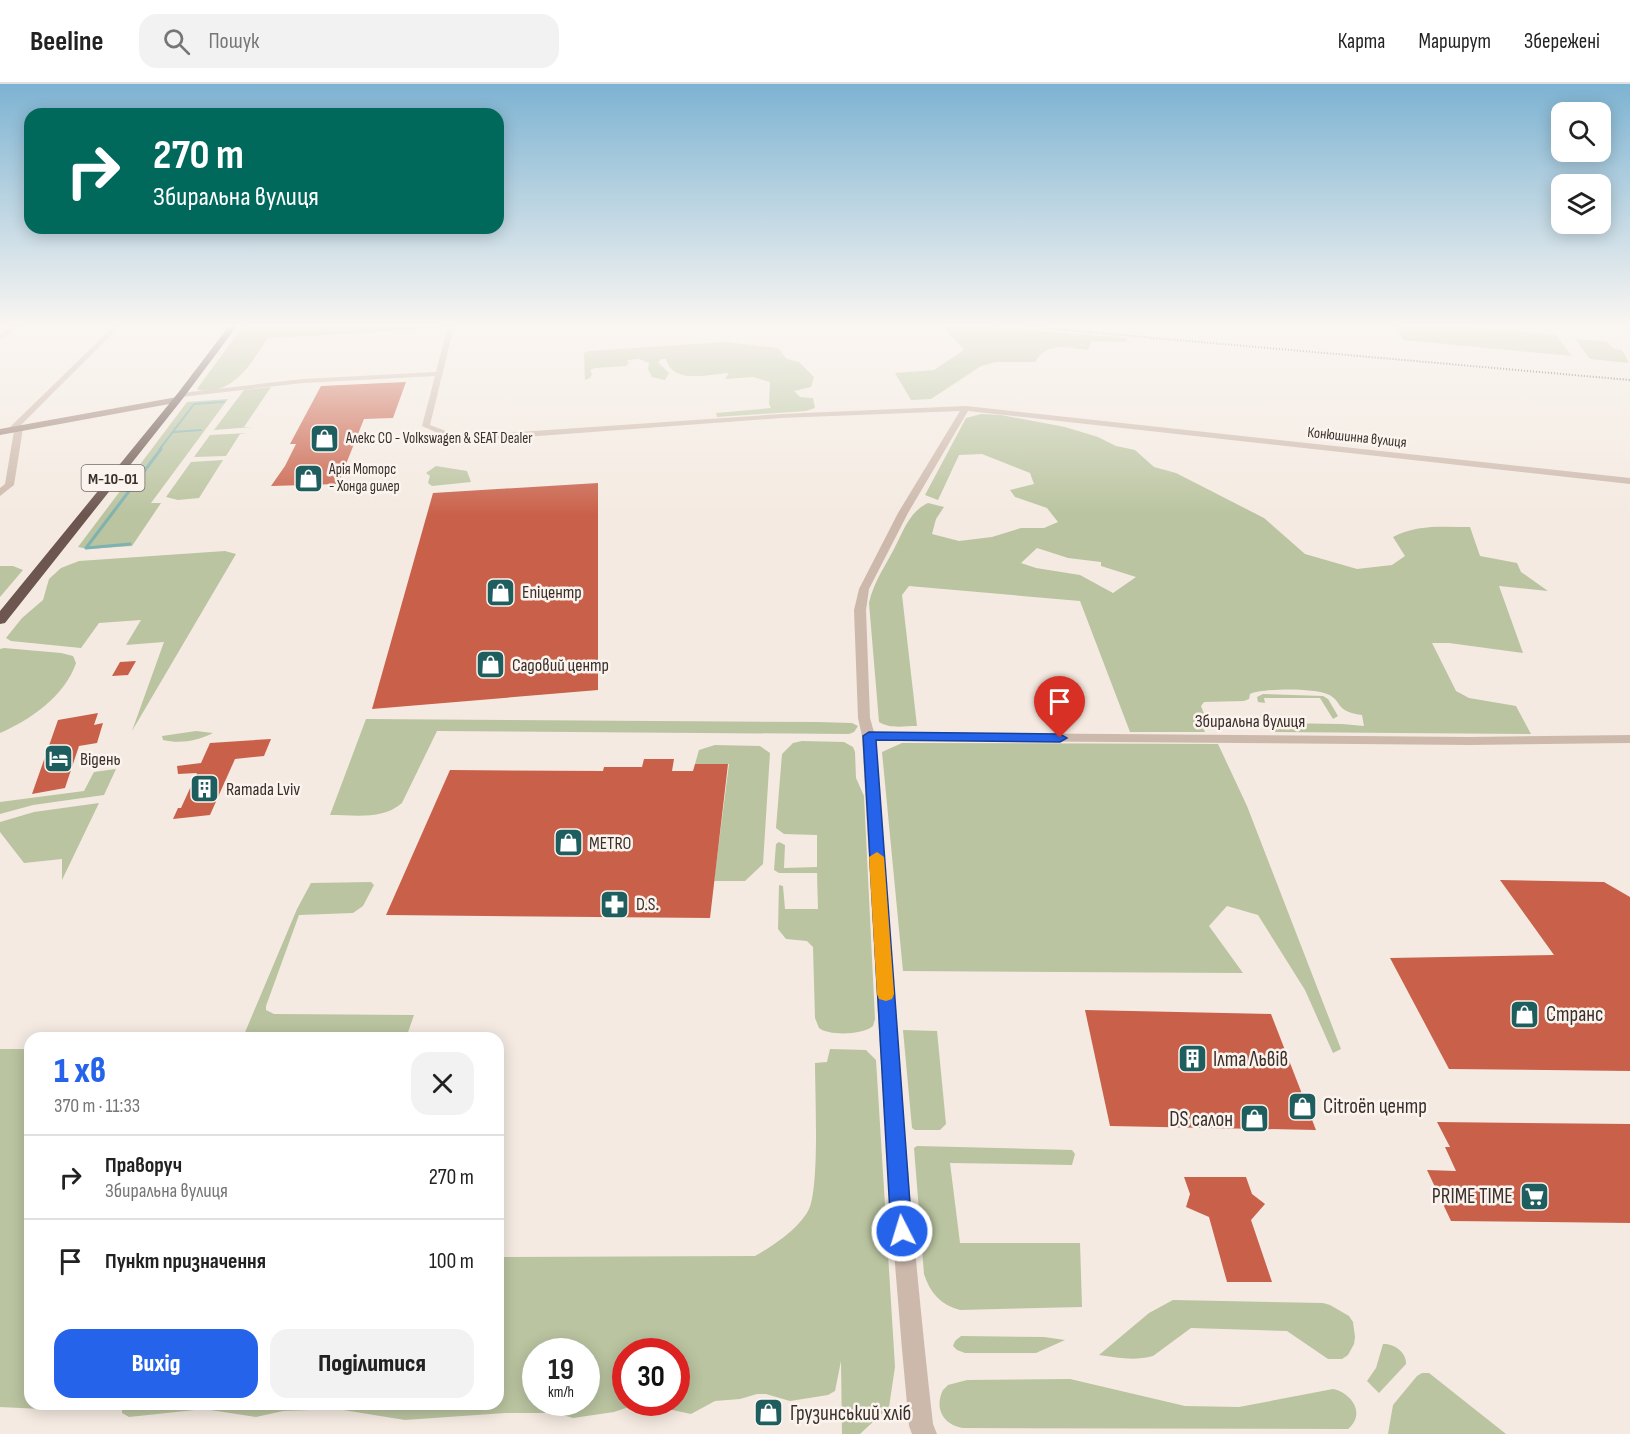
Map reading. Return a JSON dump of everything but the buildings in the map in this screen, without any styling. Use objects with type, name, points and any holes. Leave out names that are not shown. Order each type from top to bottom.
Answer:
[{"type":"highway","name":"М-10-01","points":[[0,620],[185,389]]},
{"type":"main road","points":[[0,432],[179,397]]},
{"type":"street","points":[[0,493],[9,485],[15,429],[55,389]]},
{"type":"street","points":[[179,397],[241,389]]},
{"type":"street","name":"Конюшинна вулиця","points":[[435,389],[426,426],[458,439],[781,416],[966,408],[1630,481]]},
{"type":"street","points":[[925,1434],[921,1426],[909,1323],[896,1162],[869,736],[864,718],[860,610],[864,589],[903,513],[966,408]]},
{"type":"street","name":"Збиральна вулиця","points":[[869,736],[1469,741],[1630,739]]},
{"type":"green space","points":[[270,389],[244,427],[252,427],[214,430],[244,390]]},
{"type":"green space","points":[[770,389],[802,389],[794,391],[800,397],[813,398],[815,408],[806,411],[717,417],[716,413],[771,408]]},
{"type":"green space","points":[[904,389],[946,389],[931,399],[911,400]]},
{"type":"green space","points":[[228,399],[151,503],[161,503],[132,546],[88,549],[78,547],[187,402]]},
{"type":"green space","points":[[981,414],[1001,415],[1065,427],[1098,437],[1116,446],[1135,450],[1154,467],[1176,473],[1264,518],[1305,554],[1357,569],[1392,565],[1405,556],[1393,537],[1402,533],[1430,527],[1470,527],[1480,556],[1517,563],[1521,572],[1548,591],[1499,586],[1523,653],[1449,643],[1432,643],[1456,691],[1469,698],[1516,706],[1531,734],[1274,732],[1271,726],[1273,723],[1364,726],[1362,715],[1347,711],[1327,694],[1288,690],[1257,692],[1250,694],[1249,699],[1244,701],[1204,702],[1201,706],[1208,724],[1201,724],[1205,732],[1130,732],[1080,601],[909,586],[902,595],[917,726],[892,726],[879,722],[869,603],[877,579],[906,525],[917,510],[928,503],[944,507],[936,519],[932,534],[959,541],[992,537],[1021,528],[1044,528],[1058,522],[1047,508],[1015,497],[1010,490],[1034,484],[1030,473],[982,454],[959,455],[938,500],[925,495],[966,418]],"holes":[[[1037,548],[1068,558],[1101,562],[1101,566],[1136,577],[1113,593],[1080,575],[1036,568],[1021,563]]]},
{"type":"green space","points":[[248,433],[240,434],[226,456],[194,457],[210,435]]},
{"type":"green space","points":[[223,460],[199,498],[178,500],[166,497],[191,462]]},
{"type":"green space","points":[[436,466],[467,471],[471,482],[432,486],[428,483],[430,476],[426,473]]},
{"type":"green space","points":[[225,551],[236,554],[132,731],[164,642],[126,645],[141,620],[99,623],[81,648],[11,641],[6,638],[22,618],[43,600],[49,579],[61,568],[79,561]]},
{"type":"green space","points":[[0,566],[13,566],[23,570],[0,597]]},
{"type":"green space","points":[[0,649],[61,653],[73,656],[76,663],[64,686],[45,706],[0,733]]},
{"type":"green space","points":[[1263,694],[1323,696],[1328,699],[1338,716],[1333,719],[1320,698],[1264,698],[1265,703],[1258,702],[1257,697]]},
{"type":"green space","points":[[366,719],[818,722],[852,723],[858,726],[854,732],[849,734],[437,731],[402,803],[377,814],[330,815]]},
{"type":"green space","points":[[196,731],[213,733],[182,742],[163,740],[162,736]]},
{"type":"green space","points":[[802,741],[844,742],[853,747],[856,778],[864,796],[875,1019],[873,1026],[854,1033],[830,1032],[819,1028],[815,1018],[813,947],[807,941],[786,939],[778,929],[779,885],[783,886],[785,909],[818,909],[817,873],[779,873],[774,870],[776,844],[779,842],[785,845],[784,868],[817,867],[817,835],[784,834],[776,828],[782,754],[793,743]]},
{"type":"green space","points":[[902,743],[1218,744],[1247,806],[1341,1049],[1333,1053],[1305,990],[1258,915],[1227,906],[1209,926],[1243,973],[903,971],[882,752]]},
{"type":"green space","points":[[715,745],[760,746],[770,753],[763,864],[745,881],[714,881],[729,764],[695,764],[699,750]]},
{"type":"green space","points":[[116,769],[104,795],[33,805],[0,814],[0,802],[84,791],[94,772]]},
{"type":"green space","points":[[99,803],[62,880],[62,859],[24,863],[0,832],[0,822],[34,812]]},
{"type":"green space","points":[[371,882],[374,885],[363,906],[353,913],[299,915],[266,1010],[274,1014],[414,1015],[408,1032],[245,1032],[297,909],[311,883]]},
{"type":"green space","points":[[903,1030],[937,1031],[946,1124],[940,1130],[912,1128]]},
{"type":"green space","points":[[0,1049],[24,1049],[24,1408],[0,1407]]},
{"type":"green space","points":[[830,1049],[866,1050],[876,1060],[895,1367],[889,1407],[860,1434],[842,1434],[841,1361],[835,1391],[828,1395],[790,1401],[766,1394],[757,1394],[740,1399],[715,1401],[690,1414],[690,1338],[612,1338],[612,1412],[600,1414],[600,1338],[522,1338],[522,1413],[405,1420],[343,1410],[504,1410],[504,1257],[755,1256],[762,1252],[798,1224],[808,1211],[814,1184],[815,1063],[827,1062]]},
{"type":"green space","points":[[917,1146],[1072,1150],[1075,1154],[1072,1165],[950,1163],[960,1243],[1080,1243],[1082,1307],[960,1310],[947,1305],[937,1297],[929,1287],[924,1274],[914,1148]]},
{"type":"green space","points":[[1173,1300],[1323,1303],[1349,1316],[1353,1322],[1354,1344],[1348,1355],[1342,1359],[1328,1359],[1287,1331],[1191,1328],[1153,1356],[1133,1359],[1099,1355],[1149,1313]]},
{"type":"green space","points":[[961,1336],[1044,1337],[1065,1340],[1036,1353],[965,1353],[953,1346]]},
{"type":"green space","points":[[1383,1344],[1391,1345],[1399,1350],[1406,1364],[1379,1393],[1367,1381],[1376,1368]]},
{"type":"green space","points":[[1422,1373],[1429,1373],[1506,1434],[1388,1434],[1393,1405]]},
{"type":"green space","points":[[1070,1379],[1185,1406],[1239,1407],[1333,1389],[1351,1399],[1356,1417],[1348,1429],[963,1428],[950,1423],[942,1415],[940,1409],[940,1397],[943,1390],[948,1385],[967,1380]]},
{"type":"green space","points":[[122,1410],[195,1410],[129,1417],[122,1413]]},
{"type":"green space","points":[[210,1410],[310,1410],[283,1411],[256,1417]]},
{"type":"waterway","points":[[159,450],[194,404],[224,402]]},
{"type":"waterway","points":[[174,432],[201,430]]},
{"type":"waterway","points":[[130,544],[86,548],[161,449]]},
{"type":"slow traffic","points":[[877,857],[886,994]]},
{"type":"place","name":"Алекс CO - Volkswagen & SEAT Dealer","points":[[325,438]]},
{"type":"place","name":"Арія Моторс - Хонда дилер","points":[[308,478]]},
{"type":"place","name":"Епіцентр","points":[[501,592]]},
{"type":"place","name":"Садовий центр","points":[[491,665]]},
{"type":"place","name":"Відень","points":[[59,759]]},
{"type":"place","name":"Ramada Lviv","points":[[205,789]]},
{"type":"place","name":"METRO","points":[[568,843]]},
{"type":"place","name":"D.S.","points":[[615,904]]},
{"type":"place","name":"Странс","points":[[1525,1014]]},
{"type":"place","name":"Ілта Львів","points":[[1192,1059]]},
{"type":"place","name":"Citroën центр","points":[[1302,1106]]},
{"type":"place","name":"DS салон","points":[[1254,1119]]},
{"type":"place","name":"PRIME TIME","points":[[1534,1196]]},
{"type":"place","name":"Грузинський хліб","points":[[769,1413]]},
{"type":"route","points":[[902,1231],[894,1139],[869,736],[1060,738]]}]
